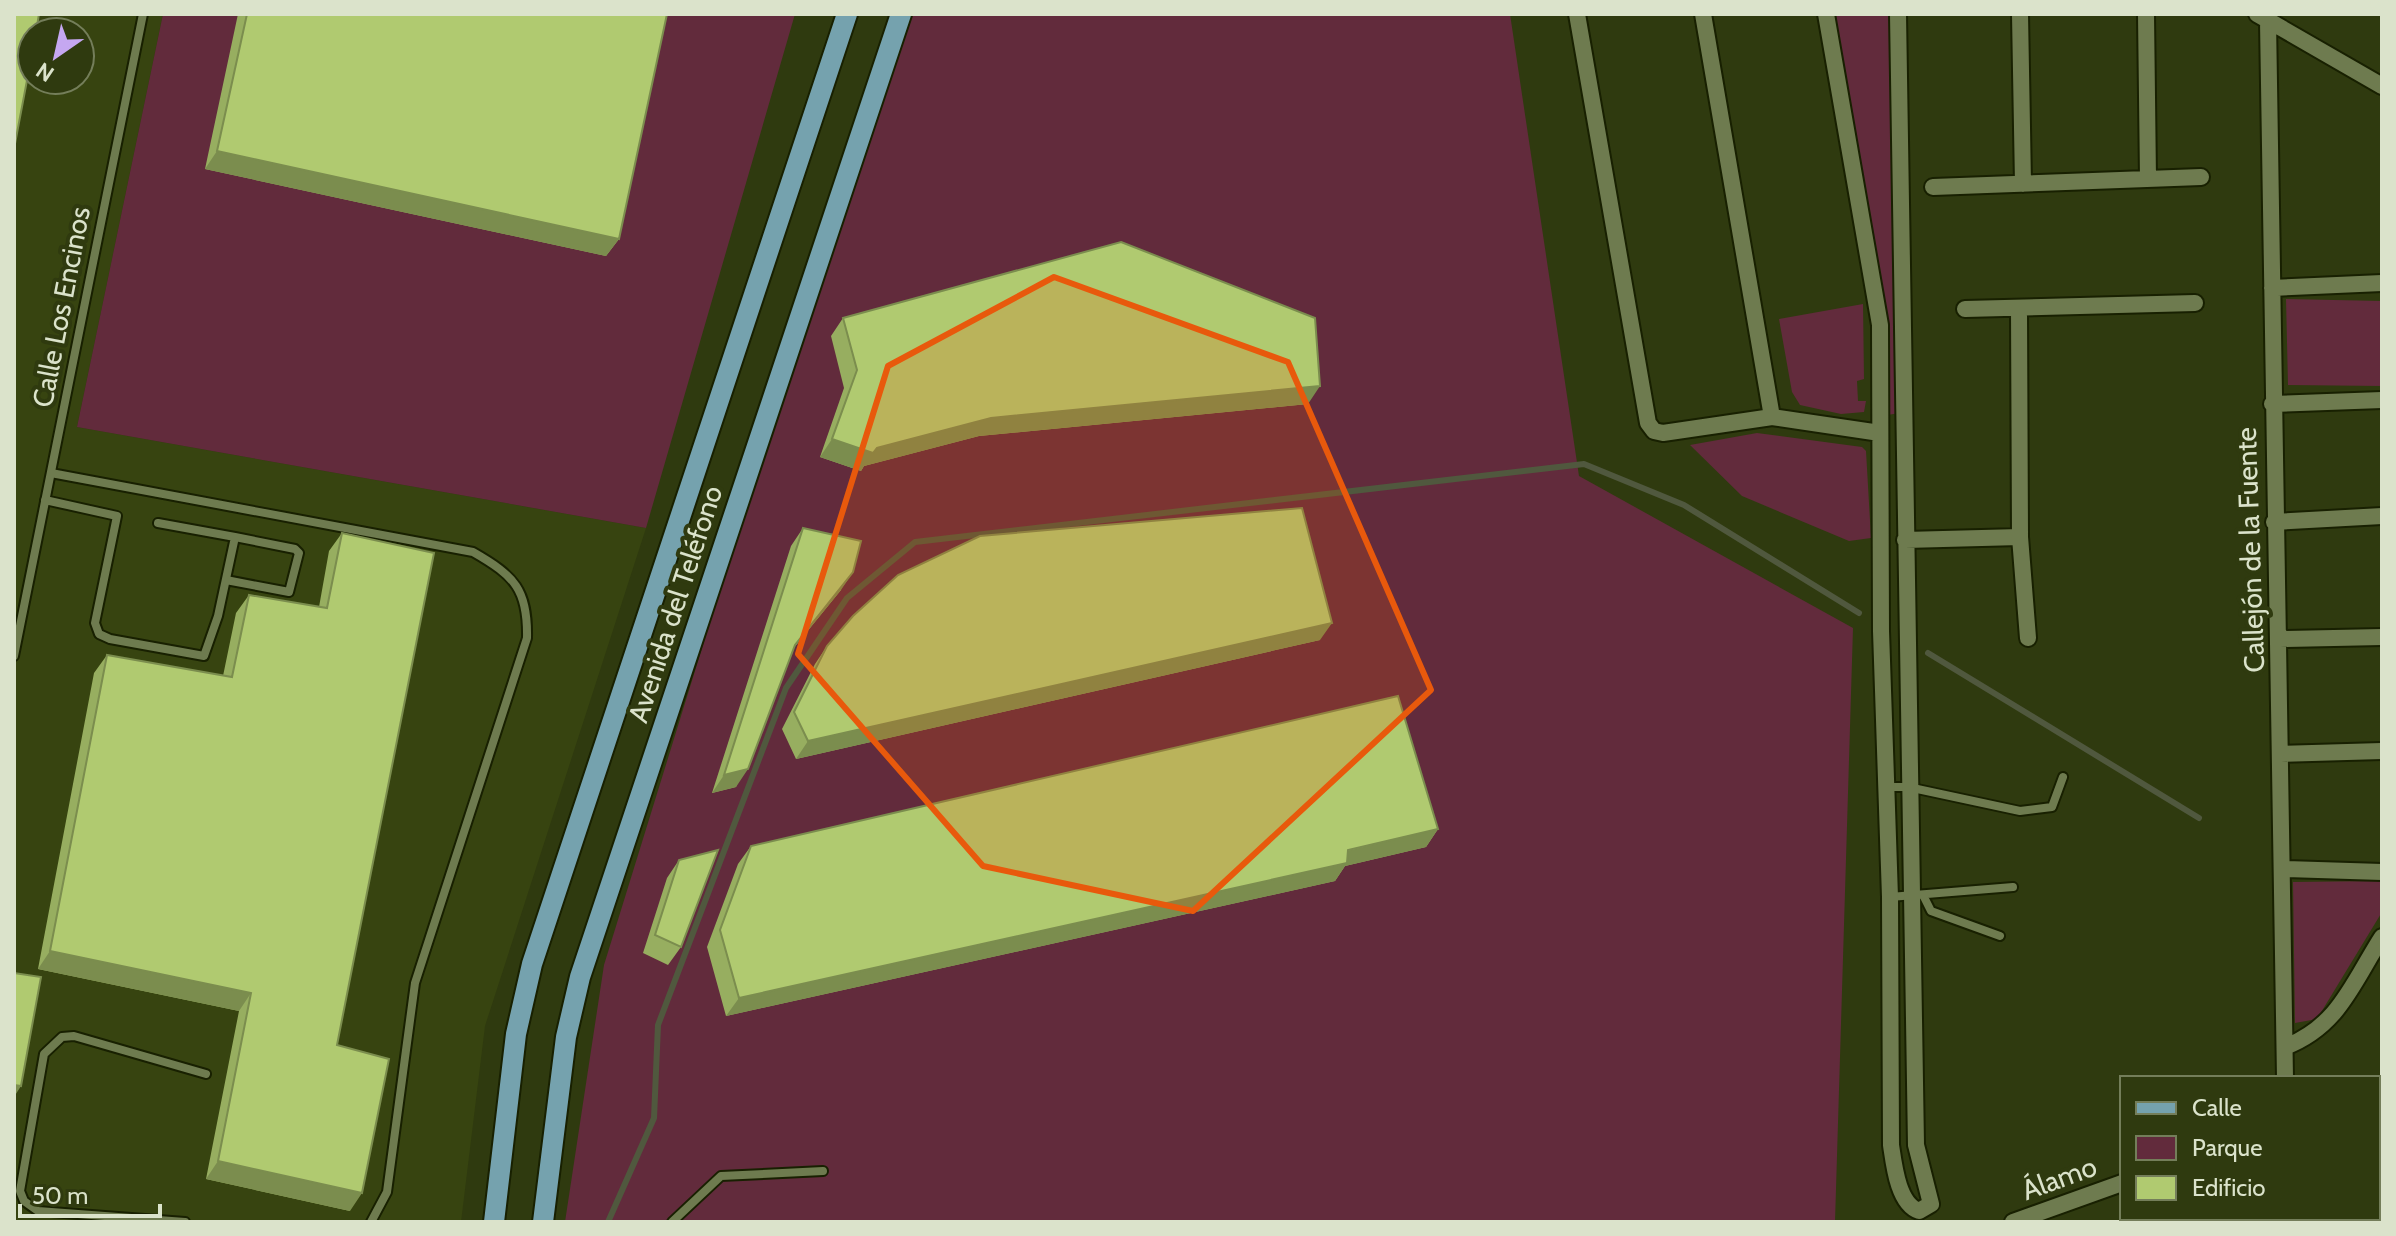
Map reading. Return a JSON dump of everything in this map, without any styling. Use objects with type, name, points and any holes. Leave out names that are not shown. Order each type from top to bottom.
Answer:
[{"type":"main road","name":"Avenida del Teléfono","points":[[494,1222],[516,1034],[532,964],[847,14]]},
{"type":"main road","name":"Avenida del Teléfono","points":[[543,1222],[566,1037],[580,977],[901,14]]},
{"type":"street","points":[[1577,14],[1648,423],[1654,431],[1663,433],[1772,417],[1880,428],[1906,423]]},
{"type":"street","points":[[1703,14],[1772,417]]},
{"type":"street","points":[[1826,14],[1879,305],[1880,579],[1890,897],[1891,1145],[1908,1205],[1919,1211],[1931,1204],[1916,1145],[1918,896],[1908,787],[1906,423],[1898,14]]},
{"type":"street","points":[[2020,14],[2023,184]]},
{"type":"street","points":[[2146,14],[2148,179]]},
{"type":"street","points":[[2262,17],[2382,86]]},
{"type":"street","name":"Callejón de la Fuente","points":[[2262,17],[2272,288],[2274,522],[2280,639],[2285,1076]]},
{"type":"street","points":[[1933,187],[2201,177]]},
{"type":"street","points":[[2272,288],[2382,283]]},
{"type":"street","points":[[1965,309],[2195,303]]},
{"type":"street","points":[[2019,309],[2020,537],[2028,638]]},
{"type":"street","points":[[2272,404],[2382,400]]},
{"type":"street","points":[[2274,522],[2382,516]]},
{"type":"street","points":[[1905,540],[2020,537]]},
{"type":"street","points":[[1880,579],[1905,579]]},
{"type":"street","points":[[2280,639],[2382,637]]},
{"type":"street","points":[[2281,754],[2382,751]]},
{"type":"street","points":[[2284,869],[2382,872]]},
{"type":"street","points":[[2285,1047],[2309,1037],[2331,1018],[2382,937]]},
{"type":"street","name":"Álamo","points":[[2013,1222],[2120,1184]]},
{"type":"lane","name":"Calle Los Encinos","points":[[14,656],[143,14]]},
{"type":"lane","points":[[51,473],[473,552],[494,564],[514,583],[527,607],[527,638],[415,983],[387,1192],[371,1222]]},
{"type":"lane","points":[[45,500],[117,516],[95,623],[99,634],[110,639],[204,656],[235,537]]},
{"type":"lane","points":[[158,523],[295,549],[300,559],[289,592],[226,580]]},
{"type":"lane","points":[[1886,787],[1908,787],[2020,811],[2052,807],[2063,777]]},
{"type":"lane","points":[[1890,897],[2013,887]]},
{"type":"lane","points":[[1918,896],[1931,911],[2000,936]]},
{"type":"lane","points":[[185,1222],[38,1211],[24,1201],[20,1191],[44,1054],[62,1037],[74,1036],[206,1074]]},
{"type":"lane","points":[[672,1222],[721,1176],[823,1171]]},
{"type":"highlighted area","points":[[1054,277],[1288,362],[1431,690],[1193,911],[983,866],[798,654],[888,366]]},
{"type":"shaded area","points":[[14,14],[163,14],[77,427],[646,528],[485,1026],[461,1222],[14,1222]]},
{"type":"green space","points":[[163,14],[795,14],[646,528],[77,427]]},
{"type":"green space","points":[[913,14],[1510,14],[1579,476],[1853,628],[1835,1222],[565,1222],[604,965],[746,506]]},
{"type":"green space","points":[[1835,14],[1892,14],[1900,413],[1887,415],[1887,318]]},
{"type":"green space","points":[[2286,299],[2382,301],[2382,386],[2288,385]]},
{"type":"green space","points":[[1863,304],[1864,379],[1857,381],[1858,401],[1866,401],[1864,412],[1841,414],[1800,405],[1792,392],[1779,319]]},
{"type":"green space","points":[[1757,433],[1862,447],[1866,451],[1871,538],[1849,541],[1742,496],[1690,445]]},
{"type":"green space","points":[[2382,881],[2382,912],[2317,1019],[2295,1023],[2293,882]]},
{"type":"building","points":[[14,14],[39,14],[16,16],[16,96],[24,96],[14,149]]},
{"type":"building","points":[[247,14],[667,14],[619,239],[217,151]]},
{"type":"building","points":[[1121,242],[1315,318],[1320,386],[991,418],[877,448],[873,453],[832,439],[857,370],[843,318]]},
{"type":"building","points":[[1302,508],[1332,623],[808,741],[794,712],[827,646],[853,616],[898,575],[980,536]]},
{"type":"building","points":[[803,528],[861,541],[853,572],[795,645],[748,769],[724,775]]},
{"type":"building","points":[[342,533],[434,553],[337,1045],[389,1059],[362,1193],[218,1161],[251,993],[50,951],[107,655],[232,677],[249,595],[327,608]]},
{"type":"building","points":[[1398,696],[1438,829],[1348,850],[1347,863],[739,998],[720,930],[751,846]]},
{"type":"building","points":[[718,850],[681,947],[655,935],[679,860]]},
{"type":"building","points":[[14,973],[41,977],[21,1086],[14,1085]]},
{"type":"building","points":[[2208,1220],[2268,1222],[2208,1222]]},
{"type":"waterway","points":[[608,1222],[654,1118],[658,1025],[786,688],[847,598],[915,542],[1584,464],[1684,505],[1859,613]]},
{"type":"waterway","points":[[1928,653],[2199,818]]}]
